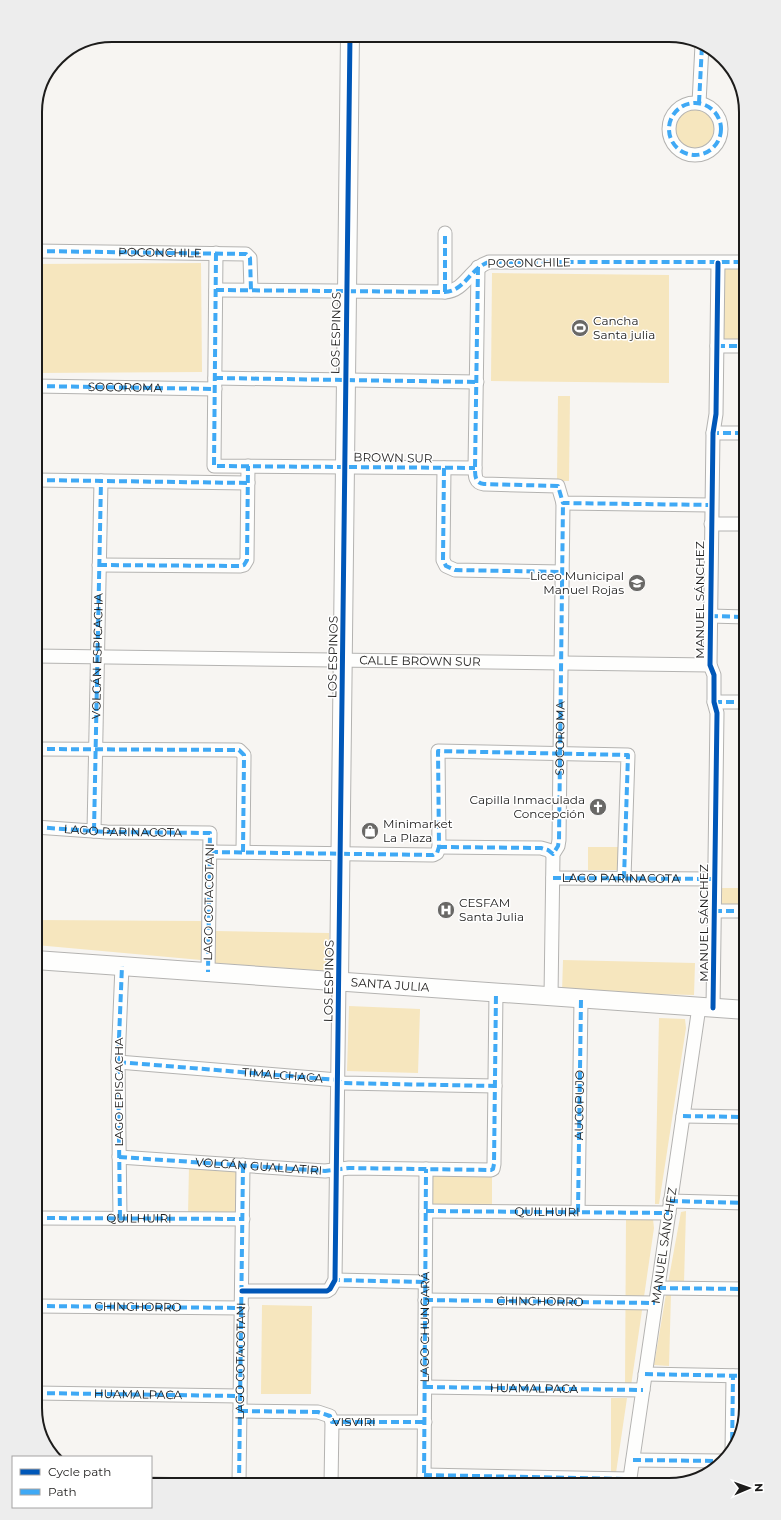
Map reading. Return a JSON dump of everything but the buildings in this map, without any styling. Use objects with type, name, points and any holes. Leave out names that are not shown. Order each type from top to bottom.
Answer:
[{"type":"street","name":"LOS ESPINOS","points":[[336,1280],[350,42]]},
{"type":"street","points":[[699,103],[702,50]]},
{"type":"street","points":[[688,103],[699,103],[708,105],[716,112],[720,121],[721,132],[718,142],[711,149],[702,154],[692,155],[682,152],[674,145],[670,136],[669,126],[672,116],[679,108],[688,103]]},
{"type":"street","points":[[445,233],[445,292]]},
{"type":"street","name":"POCONCHILE","points":[[42,250],[243,253],[248,255],[250,261],[251,290]]},
{"type":"street","name":"BROWN SUR","points":[[216,253],[214,466],[475,468]]},
{"type":"street","name":"POCONCHILE","points":[[216,290],[445,292],[459,288],[478,267],[484,263],[739,262]]},
{"type":"street","name":"MANUEL SÁNCHEZ","points":[[631,1478],[683,1116],[706,1008],[714,910],[716,713],[714,702],[714,675],[710,665],[710,616],[711,505],[713,433],[716,414],[718,263]]},
{"type":"street","points":[[478,267],[476,479],[481,484],[558,486],[563,503],[711,505]]},
{"type":"street","points":[[717,346],[739,346]]},
{"type":"street","name":"SOCOROMA","points":[[42,386],[215,384],[346,380],[476,382]]},
{"type":"street","points":[[713,433],[739,433]]},
{"type":"street","points":[[99,565],[244,565],[247,560],[248,466]]},
{"type":"street","points":[[444,468],[443,560],[446,566],[455,570],[562,572]]},
{"type":"street","points":[[42,480],[248,483]]},
{"type":"street","name":"VOLCÁN ESPICACHA","points":[[94,831],[100,481]]},
{"type":"street","name":"SOCOROMA","points":[[551,996],[553,854],[558,846],[559,840],[563,503]]},
{"type":"street","points":[[711,524],[739,524]]},
{"type":"street","points":[[710,616],[739,617]]},
{"type":"street","name":"CALLE BROWN SUR","points":[[42,656],[710,665]]},
{"type":"street","points":[[714,702],[739,702]]},
{"type":"street","points":[[42,749],[235,750],[242,752],[244,758],[243,852]]},
{"type":"street","points":[[210,852],[433,855],[437,853],[439,847],[438,751],[628,755],[624,878]]},
{"type":"street","name":"LAGO PARINACOTA","points":[[42,827],[94,831],[210,833]]},
{"type":"street","name":"LAGO COTACOTANI","points":[[208,972],[210,833]]},
{"type":"street","points":[[439,847],[541,848],[548,850],[553,854]]},
{"type":"street","name":"LAGO PARINACOTA","points":[[553,878],[714,878]]},
{"type":"street","points":[[714,910],[739,911]]},
{"type":"street","name":"SANTA JULIA","points":[[42,960],[739,1010]]},
{"type":"street","name":"LAGO EPISCACHA","points":[[120,1218],[118,1062],[122,966]]},
{"type":"street","points":[[495,1086],[496,992]]},
{"type":"street","name":"AUCOPUJO","points":[[578,1212],[581,998]]},
{"type":"street","name":"TIMALCHACA","points":[[118,1062],[338,1080],[342,1083],[495,1086]]},
{"type":"street","name":"VOLCÁN GUALLATIRI","points":[[119,1157],[325,1171],[349,1168],[488,1170],[493,1168],[494,1164],[495,1086]]},
{"type":"street","points":[[683,1116],[739,1117]]},
{"type":"street","name":"LAGO COTACOTANI","points":[[239,1478],[243,1165]]},
{"type":"street","name":"LAGO CHUNGARÁ","points":[[424,1478],[426,1169]]},
{"type":"street","name":"QUILHUIRI","points":[[426,1211],[578,1212],[739,1203]]},
{"type":"street","name":"QUILHUIRI","points":[[42,1218],[243,1219]]},
{"type":"street","points":[[242,1291],[327,1291],[336,1280],[425,1282]]},
{"type":"street","points":[[658,1288],[739,1289]]},
{"type":"street","name":"CHINCHORRO","points":[[425,1300],[656,1303]]},
{"type":"street","name":"CHINCHORRO","points":[[42,1306],[242,1308]]},
{"type":"street","points":[[645,1374],[739,1376]]},
{"type":"street","points":[[732,1439],[733,1376]]},
{"type":"street","name":"HUAMALPACA","points":[[425,1387],[643,1390]]},
{"type":"street","name":"HUAMALPACA","points":[[42,1393],[240,1396]]},
{"type":"street","name":"VISVIRI","points":[[240,1411],[318,1412],[330,1416],[332,1422],[425,1422]]},
{"type":"street","points":[[331,1478],[332,1422]]},
{"type":"street","points":[[633,1460],[716,1461]]},
{"type":"shaded area","points":[[690,103],[700,103],[709,107],[717,115],[721,124],[721,134],[717,143],[709,151],[700,155],[690,155],[681,151],[673,143],[669,134],[669,124],[673,115],[681,107]]},
{"type":"shaded area","points":[[201,263],[202,372],[42,373],[42,264]]},
{"type":"shaded area","points":[[723,269],[739,269],[739,342],[722,342]]},
{"type":"shaded area","name":"Cancha Santa julia","points":[[492,273],[669,275],[669,383],[491,381]]},
{"type":"shaded area","points":[[558,396],[570,396],[569,481],[557,481]]},
{"type":"shaded area","points":[[588,847],[618,847],[618,870],[588,870]]},
{"type":"shaded area","points":[[720,888],[739,888],[739,907],[719,906]]},
{"type":"shaded area","points":[[42,920],[201,921],[201,960],[42,946]]},
{"type":"shaded area","points":[[216,931],[329,933],[329,971],[215,963]]},
{"type":"shaded area","points":[[563,960],[695,963],[694,995],[562,992]]},
{"type":"shaded area","points":[[349,1006],[420,1009],[418,1073],[347,1071]]},
{"type":"shaded area","points":[[659,1018],[685,1019],[686,1028],[659,1204],[655,1204]]},
{"type":"shaded area","points":[[189,1166],[237,1168],[236,1215],[188,1214]]},
{"type":"shaded area","points":[[492,1174],[492,1207],[432,1207],[431,1175]]},
{"type":"shaded area","points":[[686,1211],[684,1283],[668,1283],[681,1212]]},
{"type":"shaded area","points":[[626,1218],[653,1219],[654,1228],[631,1386],[625,1386]]},
{"type":"shaded area","points":[[666,1294],[671,1294],[669,1366],[654,1365]]},
{"type":"shaded area","points":[[262,1305],[312,1306],[311,1394],[261,1394]]},
{"type":"shaded area","points":[[611,1398],[627,1398],[616,1473],[611,1474]]},
{"type":"marked path","points":[[699,103],[702,50]]},
{"type":"marked path","points":[[690,103],[700,103],[709,107],[717,115],[721,124],[721,129],[721,134],[717,143],[709,151],[700,155],[690,155],[681,151],[673,143],[669,134],[669,124],[673,115],[681,107],[690,103]]},
{"type":"marked path","points":[[445,233],[445,292]]},
{"type":"marked path","points":[[42,251],[246,254],[250,258],[251,290]]},
{"type":"marked path","points":[[216,253],[214,466],[475,468]]},
{"type":"marked path","points":[[216,290],[445,292],[458,288],[477,269],[489,262],[739,262]]},
{"type":"marked path","points":[[478,267],[475,468],[475,476],[477,481],[484,484],[558,486],[563,503],[711,505]]},
{"type":"marked path","points":[[717,346],[739,346]]},
{"type":"marked path","points":[[215,378],[477,382]]},
{"type":"marked path","points":[[42,386],[215,389]]},
{"type":"marked path","points":[[713,431],[713,433],[739,433]]},
{"type":"marked path","points":[[99,565],[244,565],[247,560],[248,466]]},
{"type":"marked path","points":[[444,468],[443,560],[446,566],[455,570],[562,572]]},
{"type":"marked path","points":[[42,480],[248,483]]},
{"type":"marked path","points":[[94,831],[101,481]]},
{"type":"marked path","points":[[439,847],[541,848],[548,850],[553,854],[558,846],[563,503]]},
{"type":"marked path","points":[[710,616],[739,617]]},
{"type":"marked path","points":[[714,702],[739,702]]},
{"type":"marked path","points":[[42,749],[239,750],[244,755],[243,852]]},
{"type":"marked path","points":[[210,852],[433,855],[437,853],[439,847],[438,751],[628,755],[624,878]]},
{"type":"marked path","points":[[42,827],[107,832],[210,833],[208,972]]},
{"type":"marked path","points":[[553,878],[714,879]]},
{"type":"marked path","points":[[714,911],[739,911]]},
{"type":"marked path","points":[[120,1218],[118,1062],[122,966]]},
{"type":"marked path","points":[[119,1157],[325,1171],[349,1168],[491,1170],[493,1169],[494,1164],[496,992]]},
{"type":"marked path","points":[[578,1212],[581,999]]},
{"type":"marked path","points":[[118,1062],[338,1080],[342,1083],[495,1086]]},
{"type":"marked path","points":[[683,1116],[739,1117]]},
{"type":"marked path","points":[[239,1478],[243,1165]]},
{"type":"marked path","points":[[424,1478],[426,1169]]},
{"type":"marked path","points":[[670,1201],[739,1203]]},
{"type":"marked path","points":[[426,1211],[669,1213]]},
{"type":"marked path","points":[[42,1218],[243,1219]]},
{"type":"marked path","points":[[334,1283],[335,1280],[425,1282]]},
{"type":"marked path","points":[[658,1288],[739,1289]]},
{"type":"marked path","points":[[425,1300],[655,1303]]},
{"type":"marked path","points":[[42,1306],[242,1308]]},
{"type":"marked path","points":[[645,1374],[739,1376]]},
{"type":"marked path","points":[[732,1439],[733,1376]]},
{"type":"marked path","points":[[425,1387],[643,1390]]},
{"type":"marked path","points":[[42,1393],[240,1396]]},
{"type":"marked path","points":[[240,1411],[318,1412],[330,1416],[332,1422],[425,1422]]},
{"type":"marked path","points":[[633,1460],[716,1461]]},
{"type":"marked path","points":[[424,1475],[578,1478]]},
{"type":"cycle path","points":[[242,1291],[327,1291],[330,1289],[335,1280],[350,42]]},
{"type":"cycle path","points":[[713,1008],[717,713],[714,702],[714,675],[710,665],[713,433],[716,414],[718,263]]},
{"type":"place","name":"Cancha Santa julia","points":[[580,328]]},
{"type":"place","name":"Liceo Municipal Manuel Rojas","points":[[637,583]]},
{"type":"place","name":"Capilla Inmaculada Concepción","points":[[598,807]]},
{"type":"place","name":"Minimarket La Plaza","points":[[370,831]]},
{"type":"place","name":"CESFAM Santa Julia","points":[[446,910]]}]
